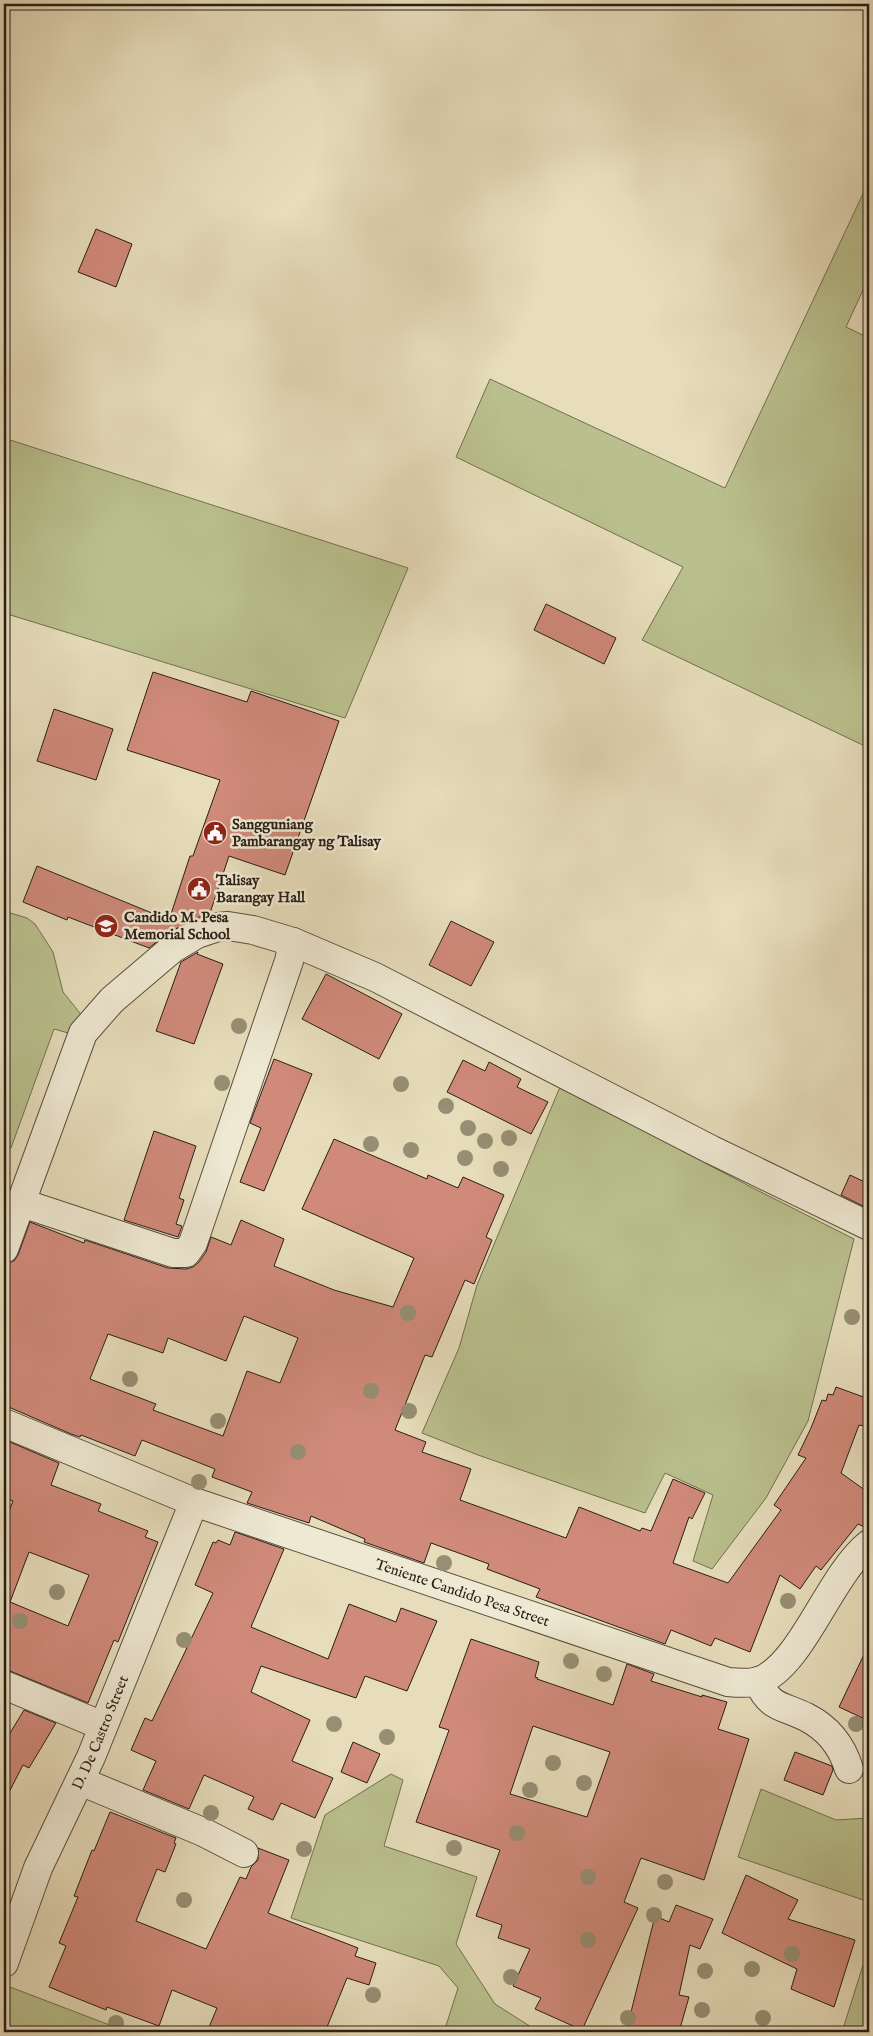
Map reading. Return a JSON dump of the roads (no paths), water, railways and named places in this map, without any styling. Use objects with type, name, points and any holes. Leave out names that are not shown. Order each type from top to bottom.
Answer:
[{"type":"street","points":[[4,1249],[81,1038],[87,1028],[112,1000],[172,949],[191,937],[208,930],[218,927],[236,926],[293,942],[392,986],[712,1150],[869,1226]]},
{"type":"street","points":[[22,1203],[173,1253],[186,1254],[193,1243],[289,962],[293,942]]},
{"type":"street","name":"Teniente Candido Pesa Street","points":[[4,1423],[194,1502],[715,1678],[741,1683],[758,1681]]},
{"type":"street","name":"D. De Castro Street","points":[[4,1963],[38,1868],[80,1781],[194,1502]]},
{"type":"street","points":[[849,1769],[846,1757],[828,1733],[804,1716],[776,1705],[766,1697],[758,1681],[782,1665],[852,1561],[869,1544]]},
{"type":"street","points":[[4,1685],[102,1726]]},
{"type":"street","points":[[80,1781],[203,1832],[244,1852]]},
{"type":"place","name":"Sangguniang Pambarangay ng Talisay","points":[[215,833]]},
{"type":"place","name":"Talisay Barangay Hall","points":[[199,889]]},
{"type":"place","name":"Candido M. Pesa Memorial School","points":[[106,926]]}]
